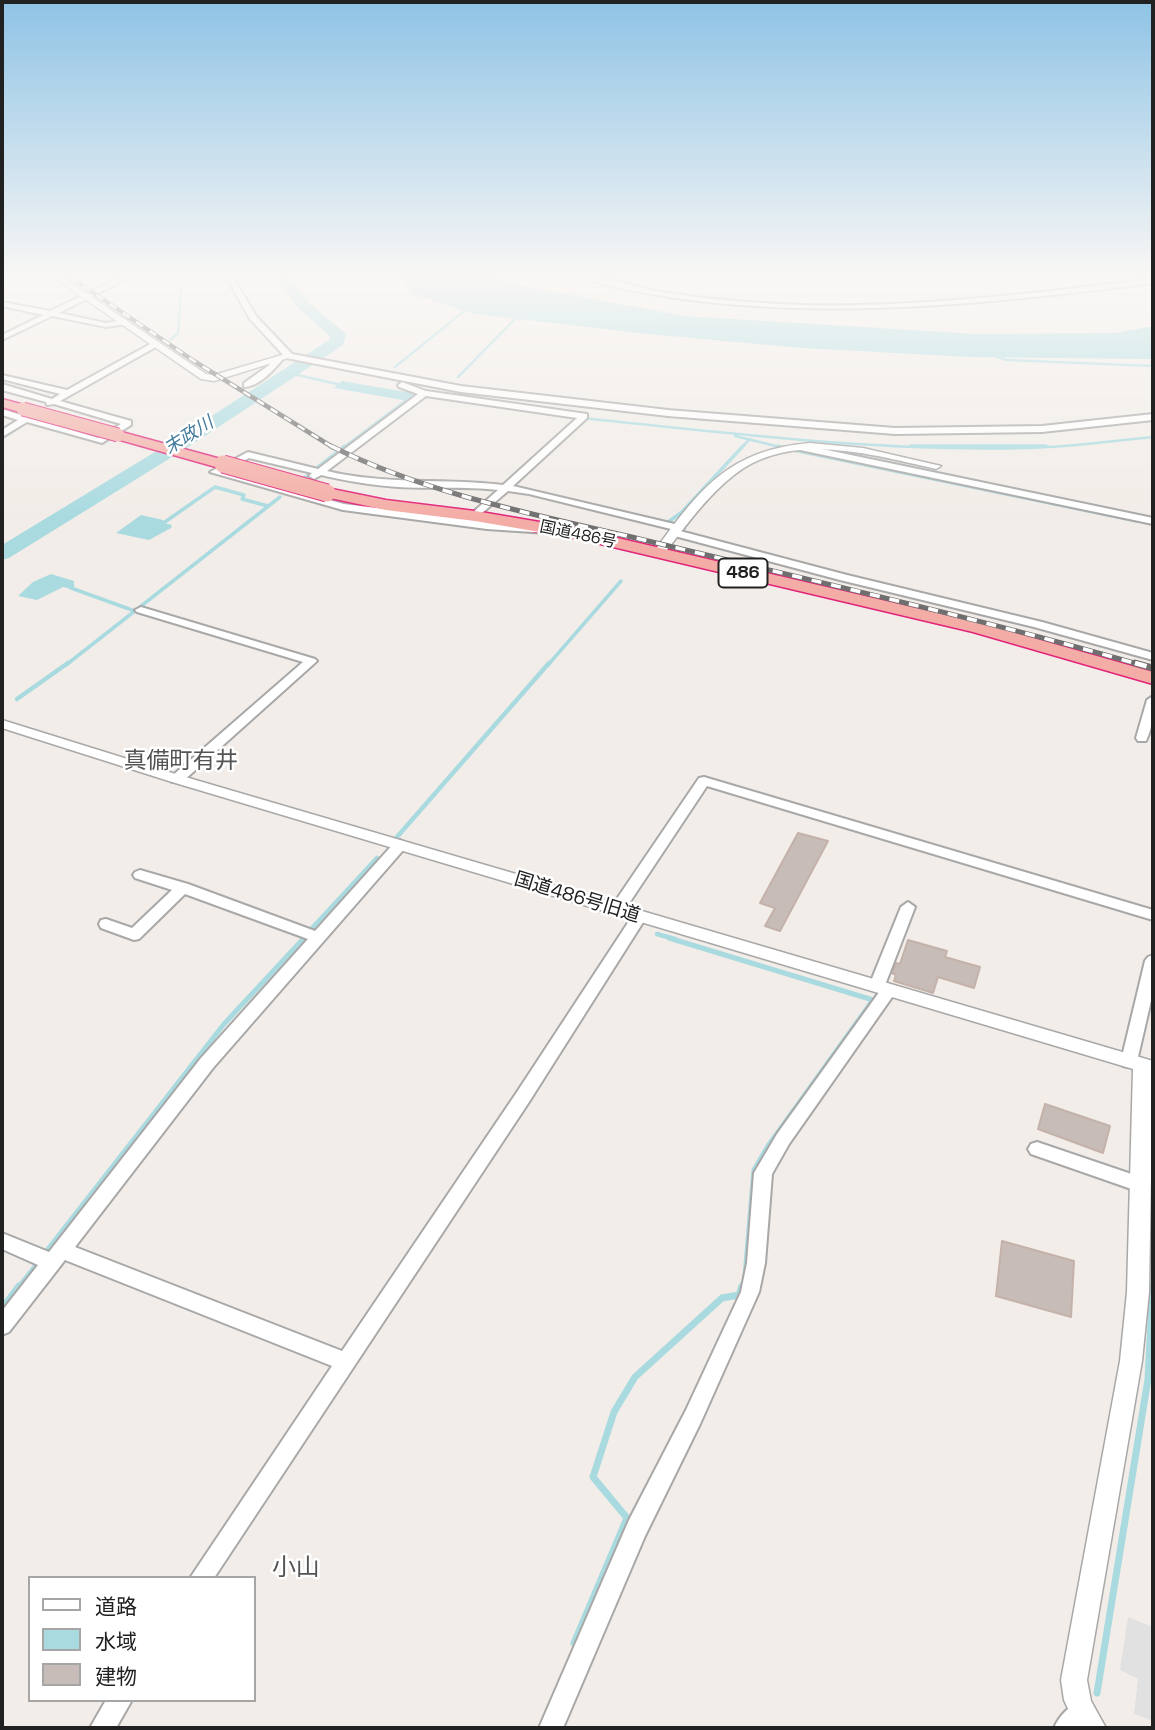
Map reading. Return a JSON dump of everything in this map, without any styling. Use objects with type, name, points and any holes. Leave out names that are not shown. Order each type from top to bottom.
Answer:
[{"type":"highway","name":"国道486号","points":[[2,403],[24,414],[118,435],[327,493],[386,505],[475,516],[575,533],[978,628],[1153,678]]},
{"type":"street","points":[[2,434],[24,414],[56,402],[132,358]]},
{"type":"street","points":[[177,358],[204,377],[214,378],[288,358]]},
{"type":"street","points":[[297,358],[372,373],[558,401],[895,431],[1042,429],[1153,417]]},
{"type":"street","points":[[247,385],[279,359]]},
{"type":"street","points":[[372,373],[422,395],[583,418],[475,516]]},
{"type":"street","points":[[2,377],[68,393]]},
{"type":"street","points":[[2,387],[128,423],[99,441],[24,414],[2,412]]},
{"type":"street","points":[[289,494],[422,395]]},
{"type":"street","points":[[799,448],[1153,521]]},
{"type":"street","points":[[659,553],[677,530],[738,466],[760,456],[799,448],[845,448],[936,466]]},
{"type":"street","points":[[575,533],[381,513],[289,494],[215,472],[248,454],[318,473],[382,483],[464,483],[529,491],[582,502],[840,577],[1092,638],[1153,657]]},
{"type":"street","points":[[141,610],[311,661],[177,779]]},
{"type":"street","points":[[1142,738],[1153,700]]},
{"type":"street","name":"国道486号旧道","points":[[2,724],[177,779],[1141,1065]]},
{"type":"street","points":[[617,909],[704,781],[1153,915]]},
{"type":"street","points":[[2,1326],[49,1257],[311,934],[400,845]]},
{"type":"street","points":[[140,875],[311,934]]},
{"type":"street","points":[[106,924],[134,935],[183,888]]},
{"type":"street","points":[[551,1728],[637,1528],[693,1417],[750,1292],[756,1263],[763,1173],[883,988],[908,907]]},
{"type":"street","points":[[202,1576],[640,916]]},
{"type":"street","points":[[1080,1723],[1074,1680],[1131,1361],[1138,1292],[1141,1065],[1153,961]]},
{"type":"street","points":[[1037,1149],[1140,1184]]},
{"type":"street","points":[[2,1241],[346,1363]]},
{"type":"street","points":[[102,1728],[119,1702]]},
{"type":"shaded area","points":[[1128,1617],[1153,1627],[1153,1721],[1134,1714],[1138,1679],[1120,1670]]},
{"type":"water","points":[[1037,358],[1153,358],[1153,359]]},
{"type":"water","points":[[342,381],[418,394],[408,401],[334,388]]},
{"type":"water","points":[[141,515],[163,520],[163,523],[172,525],[171,528],[149,540],[116,533]]},
{"type":"water","points":[[51,574],[74,581],[74,587],[63,587],[37,600],[18,596],[33,582]]},
{"type":"building","points":[[798,833],[828,841],[780,931],[765,926],[775,908],[760,903]]},
{"type":"building","points":[[908,940],[947,951],[945,957],[980,967],[974,988],[938,977],[933,993],[894,981],[896,975],[892,973],[896,963],[900,964]]},
{"type":"building","points":[[1045,1104],[1110,1126],[1103,1153],[1038,1129]]},
{"type":"building","points":[[1002,1241],[1074,1261],[1071,1317],[996,1296]]},
{"type":"waterway","points":[[87,386],[137,358]]},
{"type":"waterway","name":"末政川","points":[[2,554],[179,445],[313,358]]},
{"type":"waterway","points":[[395,367],[406,358]]},
{"type":"waterway","points":[[458,377],[477,358]]},
{"type":"waterway","points":[[1000,358],[1153,366]]},
{"type":"waterway","points":[[289,373],[341,385]]},
{"type":"waterway","points":[[423,396],[549,414]]},
{"type":"waterway","points":[[343,448],[409,398]]},
{"type":"waterway","points":[[2,416],[13,419]]},
{"type":"waterway","points":[[582,418],[804,440],[915,447],[1042,447],[1153,437]]},
{"type":"waterway","points":[[2,439],[24,424]]},
{"type":"waterway","points":[[735,436],[749,440]]},
{"type":"waterway","points":[[743,446],[749,440]]},
{"type":"waterway","points":[[749,440],[784,448],[778,446]]},
{"type":"waterway","points":[[318,467],[345,446]]},
{"type":"waterway","points":[[667,523],[682,512],[743,446]]},
{"type":"waterway","points":[[911,446],[1046,446]]},
{"type":"waterway","points":[[793,450],[1137,521]]},
{"type":"waterway","points":[[300,481],[310,474]]},
{"type":"waterway","points":[[162,524],[215,487],[244,495],[242,499],[268,506]]},
{"type":"waterway","points":[[66,665],[280,497]]},
{"type":"waterway","points":[[548,665],[621,581]]},
{"type":"waterway","points":[[71,588],[132,610]]},
{"type":"waterway","points":[[17,699],[68,663]]},
{"type":"waterway","points":[[397,837],[549,663]]},
{"type":"waterway","points":[[302,939],[377,858]]},
{"type":"waterway","points":[[657,934],[675,939]]},
{"type":"waterway","points":[[45,1253],[224,1024],[304,938]]},
{"type":"waterway","points":[[669,938],[873,1000],[768,1146],[754,1170],[745,1276]]},
{"type":"waterway","points":[[18,1288],[40,1260]]},
{"type":"waterway","points":[[2,1309],[19,1286]]},
{"type":"waterway","points":[[574,1643],[627,1518],[593,1477],[614,1412],[635,1377],[722,1298],[739,1295],[742,1286]]},
{"type":"waterway","points":[[1097,1693],[1148,1379],[1153,1286]]},
{"type":"railway","points":[[189,358],[334,448]]},
{"type":"railway","points":[[331,446],[406,478],[485,502],[1018,631],[1141,665]]},
{"type":"railway","points":[[1135,663],[1153,668]]},
{"type":"district","name":"真備町有井","points":[[181,762]]},
{"type":"district","name":"小山","points":[[296,1568]]}]
